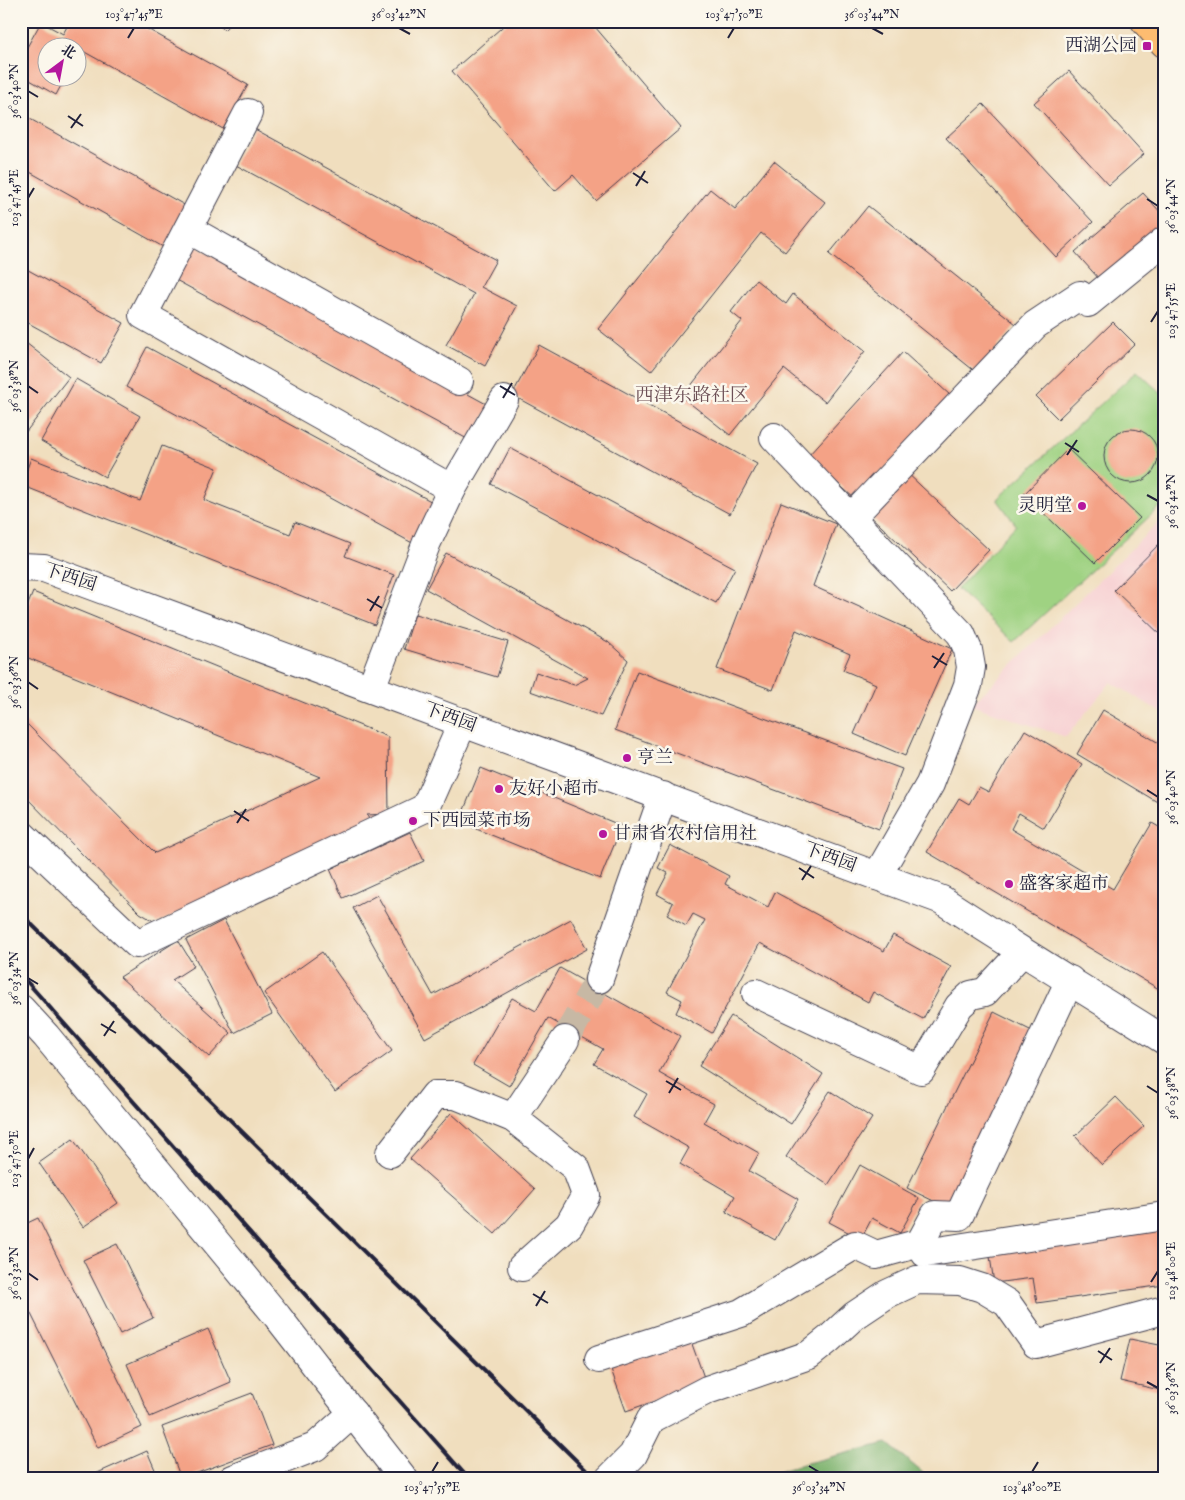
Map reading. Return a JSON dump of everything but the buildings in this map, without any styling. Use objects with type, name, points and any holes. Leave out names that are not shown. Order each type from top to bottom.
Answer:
[{"type":"main road","points":[[1145,21],[1164,43]]},
{"type":"street","points":[[248,113],[143,315],[452,489]]},
{"type":"street","points":[[188,229],[460,381]]},
{"type":"street","points":[[850,518],[1035,325],[1080,295],[1088,303],[1164,240]]},
{"type":"street","points":[[371,688],[427,542],[452,489],[504,400]]},
{"type":"street","name":"下西园","points":[[774,438],[961,634],[968,650],[971,667],[968,685],[930,784],[878,876]]},
{"type":"street","name":"下西园","points":[[21,567],[44,568],[942,900],[1164,1040]]},
{"type":"street","points":[[21,834],[137,944],[425,808],[463,722]]},
{"type":"street","points":[[598,979],[663,796]]},
{"type":"street","points":[[756,993],[920,1070],[959,1006],[971,995],[985,992],[1022,952]]},
{"type":"street","points":[[599,1359],[742,1314],[854,1245],[876,1255],[920,1242],[935,1215],[959,1216],[1070,980]]},
{"type":"street","points":[[21,1009],[52,1043],[258,1293],[404,1479]]},
{"type":"street","points":[[512,1118],[565,1040]]},
{"type":"street","points":[[390,1153],[435,1095],[456,1095],[512,1118],[576,1168],[586,1195],[569,1225],[522,1267]]},
{"type":"street","points":[[920,1242],[925,1253],[1164,1216]]},
{"type":"street","points":[[609,1479],[633,1455],[651,1419],[707,1390],[808,1355],[854,1316],[887,1294],[917,1280],[960,1281],[982,1288],[1007,1303],[1036,1344],[1164,1310]]},
{"type":"street","points":[[233,1479],[315,1447],[353,1413]]},
{"type":"shaded area","points":[[1164,517],[1164,714],[1111,682],[1066,737],[971,705]]},
{"type":"green space","points":[[1137,371],[1164,396],[1164,503],[1014,642],[957,589],[1016,525],[997,499]]},
{"type":"green space","points":[[887,1443],[923,1473],[910,1479],[757,1479],[803,1464]]},
{"type":"tunnel","points":[[565,1040],[599,979]]},
{"type":"railway","points":[[21,914],[590,1474]]},
{"type":"railway","points":[[21,975],[469,1479]]},
{"type":"place","name":"西湖公园","points":[[1147,46]]},
{"type":"place","name":"灵明堂","points":[[1082,506]]},
{"type":"place","name":"亨兰","points":[[627,758]]},
{"type":"place","name":"友好小超市","points":[[499,789]]},
{"type":"place","name":"下西园菜市场","points":[[413,821]]},
{"type":"place","name":"甘肃省农村信用社","points":[[603,834]]},
{"type":"place","name":"盛客家超市","points":[[1009,884]]},
{"type":"district","name":"西津东路社区","points":[[692,396]]}]
